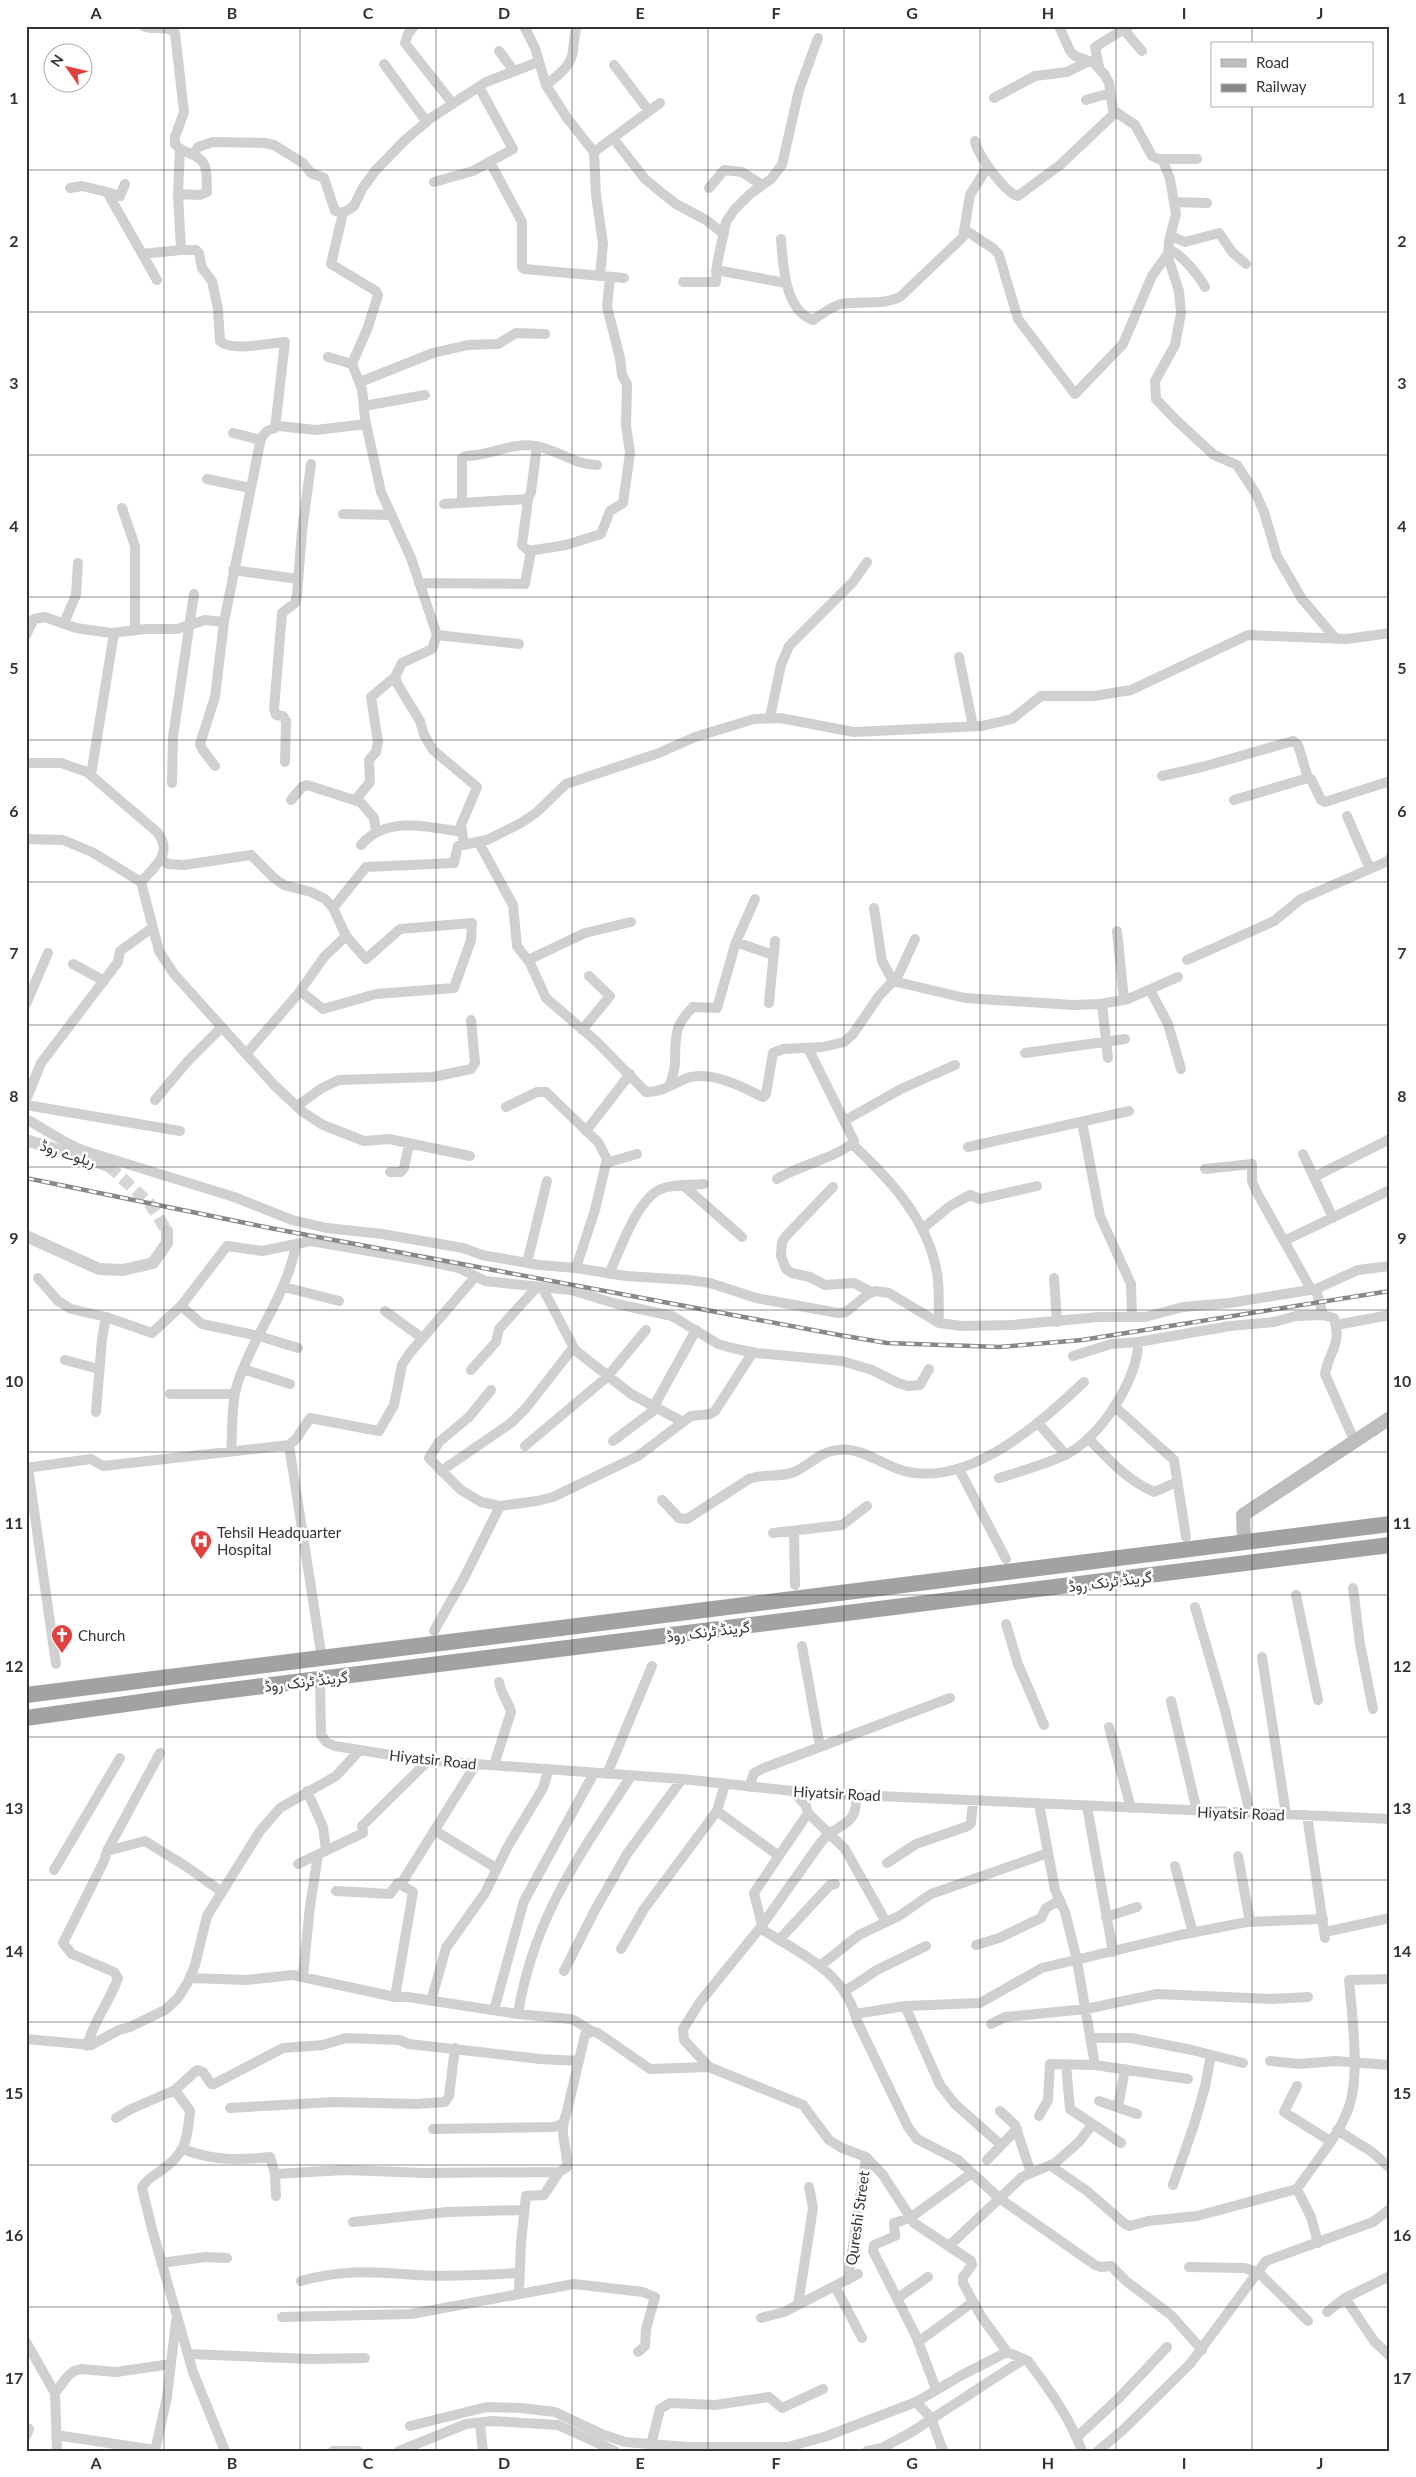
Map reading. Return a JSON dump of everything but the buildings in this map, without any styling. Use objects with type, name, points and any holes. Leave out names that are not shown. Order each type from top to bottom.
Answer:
[{"type":"highway","name":"گرینڈ ٹرنک روڈ","points":[[26,1696],[1390,1524]]},
{"type":"highway","name":"گرینڈ ٹرنک روڈ","points":[[26,1718],[320,1679],[1390,1546]]},
{"type":"highway","points":[[734,1607],[736,1627]]},
{"type":"main road","points":[[1244,1543],[1242,1515],[1390,1418]]},
{"type":"street","points":[[143,26],[149,29],[170,28],[176,33],[183,96],[183,115],[174,141],[180,149],[203,160],[206,165],[207,192],[200,196],[178,194]]},
{"type":"street","points":[[414,26],[408,34],[405,43],[453,104]]},
{"type":"street","points":[[524,26],[535,48],[546,85],[567,118],[594,152],[596,195],[603,244],[607,307],[622,375],[627,384],[626,426],[630,453],[624,501],[610,511],[600,534],[566,545],[531,551],[526,550],[522,545],[536,446]]},
{"type":"street","points":[[1059,26],[1070,51],[1099,67]]},
{"type":"street","points":[[546,85],[568,64],[573,52],[575,28]]},
{"type":"street","points":[[1142,51],[1126,28],[1096,47],[1099,67],[1109,83],[1115,114],[1135,125],[1152,156],[1162,159],[1197,159]]},
{"type":"street","points":[[683,282],[716,282],[716,270],[726,222],[734,210],[775,174],[782,165],[799,90],[818,38]]},
{"type":"street","points":[[499,51],[514,71]]},
{"type":"street","points":[[994,98],[1035,76],[1067,72],[1089,61]]},
{"type":"street","points":[[194,155],[198,147],[213,142],[265,143],[274,146],[303,163],[311,173],[324,178],[335,211],[344,212],[354,206],[362,189],[375,171],[405,140],[426,122],[479,87],[538,62]]},
{"type":"street","points":[[384,64],[426,122]]},
{"type":"street","points":[[614,65],[649,111]]},
{"type":"street","points":[[434,182],[473,171],[513,149],[479,87]]},
{"type":"street","points":[[1086,100],[1110,93]]},
{"type":"street","points":[[594,152],[660,103]]},
{"type":"street","points":[[974,141],[988,166],[1009,191],[1018,196],[1060,165],[1115,114]]},
{"type":"street","points":[[613,138],[651,184],[676,204],[706,220],[724,234]]},
{"type":"street","points":[[180,149],[178,194],[182,250]]},
{"type":"street","points":[[1162,159],[1170,178],[1176,214],[1168,251],[1169,264],[1179,291],[1181,313],[1174,345],[1155,381],[1156,399],[1214,454],[1237,465],[1256,494],[1264,512],[1272,546],[1277,556],[1302,599],[1336,639]]},
{"type":"street","points":[[490,162],[522,222],[522,267],[524,269],[624,278]]},
{"type":"street","points":[[780,239],[786,283],[798,310],[813,320],[832,307],[842,304],[888,302],[900,297],[963,237],[970,195],[988,166]]},
{"type":"street","points":[[709,188],[724,170],[742,172],[762,185]]},
{"type":"street","points":[[70,188],[82,186],[120,196],[125,184]]},
{"type":"street","points":[[108,192],[119,215],[128,226],[157,280]]},
{"type":"street","points":[[1174,202],[1207,203]]},
{"type":"street","points":[[344,212],[331,264],[376,291],[378,295],[376,306],[352,364],[360,382],[366,424],[382,492],[411,558],[437,635],[432,649],[422,655],[406,660],[396,670],[395,677],[433,750],[476,787],[462,820],[461,832],[464,845]]},
{"type":"street","points":[[965,230],[999,254],[1018,319],[1075,394],[1123,344],[1152,276],[1168,251]]},
{"type":"street","points":[[1171,236],[1185,242],[1219,233],[1233,253],[1246,264]]},
{"type":"street","points":[[142,254],[182,250],[196,250],[199,253],[202,268],[212,281],[218,309],[221,343],[252,346],[285,342],[275,428]]},
{"type":"street","points":[[1168,251],[1177,253],[1198,276],[1205,287]]},
{"type":"street","points":[[716,270],[786,283]]},
{"type":"street","points":[[360,382],[433,353],[468,345],[498,344],[516,333],[546,334]]},
{"type":"street","points":[[328,358],[352,364]]},
{"type":"street","points":[[364,406],[425,395]]},
{"type":"street","points":[[215,766],[200,744],[215,697],[224,622],[233,570],[261,440],[267,431],[275,428],[316,430],[366,424]]},
{"type":"street","points":[[233,433],[261,440]]},
{"type":"street","points":[[462,502],[463,457],[521,446],[536,446],[578,462],[597,465]]},
{"type":"street","points":[[285,762],[286,721],[283,716],[276,714],[274,708],[279,628],[283,611],[295,603],[311,464]]},
{"type":"street","points":[[207,479],[250,488]]},
{"type":"street","points":[[444,504],[528,500]]},
{"type":"street","points":[[122,508],[135,546],[135,630]]},
{"type":"street","points":[[343,514],[392,515]]},
{"type":"street","points":[[419,583],[525,584],[531,551]]},
{"type":"street","points":[[770,717],[781,665],[789,646],[853,582],[867,562]]},
{"type":"street","points":[[64,623],[76,595],[78,563]]},
{"type":"street","points":[[233,570],[298,579]]},
{"type":"street","points":[[172,782],[173,737],[194,594]]},
{"type":"street","points":[[26,635],[32,621],[39,617],[46,617],[100,633],[177,629],[205,620],[224,622]]},
{"type":"street","points":[[91,774],[114,633]]},
{"type":"street","points":[[333,908],[366,866],[454,863],[458,846],[479,843],[529,819],[566,784],[659,753],[695,737],[754,719],[770,717],[854,732],[973,726],[1012,720],[1041,696],[1094,696],[1122,693],[1248,635],[1336,639],[1390,634]]},
{"type":"street","points":[[437,635],[519,644]]},
{"type":"street","points":[[959,657],[973,726]]},
{"type":"street","points":[[358,801],[359,794],[370,782],[370,760],[378,742],[371,698],[395,677]]},
{"type":"street","points":[[1162,776],[1202,767],[1293,741],[1298,745],[1308,778],[1311,779],[1321,800],[1325,802],[1390,781]]},
{"type":"street","points":[[26,763],[61,763],[80,768],[91,774],[161,837],[165,849],[161,859],[141,882]]},
{"type":"street","points":[[1234,800],[1308,778]]},
{"type":"street","points":[[292,800],[302,786],[307,785],[358,801],[374,818],[376,831]]},
{"type":"street","points":[[1347,816],[1370,869]]},
{"type":"street","points":[[361,845],[376,831],[398,826],[427,826],[461,832]]},
{"type":"street","points":[[26,839],[63,840],[92,852],[141,882],[158,951],[174,974],[246,1054],[297,1106],[323,1125],[364,1141],[383,1139],[470,1156]]},
{"type":"street","points":[[479,843],[513,905],[518,946],[528,960],[546,998],[630,1074],[646,1092],[689,1077],[705,1077],[725,1081],[763,1097],[766,1094],[772,1053],[783,1049],[832,1046],[844,1042],[853,1034],[879,996],[905,964],[915,939]]},
{"type":"street","points":[[161,859],[168,864],[184,865],[251,855],[279,881],[317,894],[333,908],[346,936],[366,958],[400,930],[472,923],[471,940],[454,988],[376,994],[323,1009],[300,991]]},
{"type":"street","points":[[1187,960],[1274,921],[1301,899],[1389,861]]},
{"type":"street","points":[[670,1085],[678,1027],[693,1007],[717,1008],[736,942],[755,899]]},
{"type":"street","points":[[874,908],[880,956],[893,980],[965,998],[1073,1005],[1102,1004],[1124,1000],[1178,977]]},
{"type":"street","points":[[528,960],[585,932],[631,922]]},
{"type":"street","points":[[26,1100],[40,1063],[118,962],[120,951],[152,928]]},
{"type":"street","points":[[1117,931],[1124,1000]]},
{"type":"street","points":[[246,1054],[300,991],[324,957],[346,936]]},
{"type":"street","points":[[769,1003],[775,941]]},
{"type":"street","points":[[736,942],[773,956]]},
{"type":"street","points":[[26,1004],[48,953]]},
{"type":"street","points":[[73,964],[104,981]]},
{"type":"street","points":[[582,1030],[610,996],[588,976]]},
{"type":"street","points":[[1150,990],[1168,1024],[1181,1070]]},
{"type":"street","points":[[1102,1004],[1108,1058]]},
{"type":"street","points":[[297,1106],[322,1088],[339,1080],[433,1077],[471,1069],[475,1063],[471,1020]]},
{"type":"street","points":[[154,1100],[187,1062],[222,1027]]},
{"type":"street","points":[[1025,1053],[1126,1039]]},
{"type":"street","points":[[777,1179],[796,1168],[841,1151],[854,1141],[808,1048]]},
{"type":"street","points":[[844,1121],[901,1089],[955,1065]]},
{"type":"street","points":[[586,1132],[630,1074]]},
{"type":"street","points":[[506,1107],[537,1092],[546,1092],[601,1146],[607,1159],[595,1210],[576,1268]]},
{"type":"street","points":[[26,1105],[180,1131]]},
{"type":"street","points":[[968,1147],[1129,1111]]},
{"type":"street","points":[[26,1119],[67,1144],[82,1150],[234,1197],[292,1220],[326,1228],[382,1234],[464,1248],[482,1255],[527,1263],[576,1268],[609,1274],[703,1282],[756,1298],[838,1313],[846,1312],[871,1292],[889,1293],[939,1323],[954,1326],[1012,1326],[1099,1317],[1145,1316],[1183,1307],[1229,1303],[1314,1289],[1358,1270],[1390,1266]]},
{"type":"street","points":[[1082,1122],[1100,1216],[1131,1284],[1132,1317]]},
{"type":"street","points":[[1314,1177],[1390,1139]]},
{"type":"street","name":"ریلوے روڈ","points":[[26,1140],[109,1166]]},
{"type":"street","points":[[390,1172],[401,1172],[404,1168],[409,1144]]},
{"type":"street","points":[[852,1144],[896,1188],[922,1229],[937,1273],[939,1323]]},
{"type":"street","points":[[606,1163],[637,1154]]},
{"type":"street","points":[[1303,1154],[1333,1218]]},
{"type":"street","points":[[1205,1169],[1252,1164],[1252,1181],[1256,1192],[1284,1242],[1314,1289],[1323,1315]]},
{"type":"street","points":[[527,1263],[548,1181]]},
{"type":"street","points":[[609,1274],[643,1204],[663,1188],[704,1184]]},
{"type":"street","points":[[684,1186],[742,1237]]},
{"type":"street","points":[[922,1229],[950,1206],[970,1196],[980,1200],[1037,1186]]},
{"type":"street","points":[[833,1188],[786,1236],[782,1249],[784,1264],[792,1273],[825,1285],[854,1283],[871,1292]]},
{"type":"street","points":[[1284,1242],[1390,1190]]},
{"type":"street","points":[[28,1240],[99,1269],[123,1270],[153,1263],[167,1242],[167,1231]]},
{"type":"street","points":[[38,1278],[58,1301],[71,1309],[106,1317],[152,1333],[180,1306],[227,1246],[262,1251],[306,1242],[323,1243],[459,1268],[485,1281],[571,1290],[617,1304],[672,1316],[718,1344],[753,1352],[842,1361],[908,1386],[920,1385],[930,1369]]},
{"type":"street","points":[[232,1450],[235,1394],[242,1369],[284,1288],[296,1245]]},
{"type":"street","points":[[56,1664],[27,1468],[91,1459],[103,1466],[232,1450],[289,1446],[310,1418],[379,1431],[394,1405],[402,1365],[422,1338],[475,1277]]},
{"type":"street","points":[[1054,1278],[1057,1322]]},
{"type":"street","points":[[284,1288],[339,1300]]},
{"type":"street","points":[[539,1288],[573,1348],[607,1377],[631,1394],[683,1422]]},
{"type":"street","points":[[471,1370],[496,1342],[499,1329],[539,1288]]},
{"type":"street","points":[[180,1306],[202,1324],[260,1336],[298,1348]]},
{"type":"street","points":[[385,1311],[422,1338]]},
{"type":"street","points":[[1073,1356],[1106,1344],[1138,1342],[1230,1326],[1274,1322],[1296,1316],[1323,1315],[1334,1318],[1338,1344],[1327,1363],[1325,1374],[1354,1440]]},
{"type":"street","points":[[1336,1325],[1390,1315]]},
{"type":"street","points":[[96,1412],[99,1369],[106,1317]]},
{"type":"street","points":[[525,1446],[607,1377],[646,1330]]},
{"type":"street","points":[[613,1441],[656,1407],[696,1330]]},
{"type":"street","points":[[999,1478],[1066,1455],[1088,1438],[1114,1406],[1137,1362],[1138,1342]]},
{"type":"street","points":[[441,1471],[511,1424],[526,1408],[573,1348]]},
{"type":"street","points":[[491,1390],[470,1416],[431,1452],[429,1458],[472,1498],[500,1506],[553,1497],[638,1456],[692,1416],[710,1414],[719,1407],[753,1352]]},
{"type":"street","points":[[65,1360],[99,1369]]},
{"type":"street","points":[[242,1369],[290,1384]]},
{"type":"street","points":[[662,1500],[679,1518],[687,1519],[749,1479],[756,1476],[785,1475],[796,1471],[823,1454],[838,1450],[862,1453],[907,1472],[934,1473],[959,1470],[998,1450],[1039,1424],[1084,1382]]},
{"type":"street","points":[[170,1394],[235,1394]]},
{"type":"street","points":[[1114,1406],[1172,1457],[1186,1537]]},
{"type":"street","points":[[1039,1424],[1066,1455]]},
{"type":"street","points":[[1088,1438],[1122,1472],[1141,1486],[1154,1492],[1177,1482]]},
{"type":"street","points":[[289,1446],[322,1659]]},
{"type":"street","points":[[959,1470],[1006,1560]]},
{"type":"street","points":[[434,1631],[464,1578],[500,1506]]},
{"type":"street","points":[[773,1533],[842,1526],[867,1506]]},
{"type":"street","points":[[794,1531],[795,1585]]},
{"type":"street","points":[[1353,1588],[1360,1644],[1372,1709]]},
{"type":"street","points":[[1296,1595],[1318,1700]]},
{"type":"street","points":[[1195,1607],[1225,1710],[1250,1813]]},
{"type":"street","points":[[1006,1624],[1018,1664],[1044,1725]]},
{"type":"street","points":[[802,1646],[820,1746]]},
{"type":"street","points":[[1262,1657],[1286,1814]]},
{"type":"street","points":[[607,1774],[652,1666]]},
{"type":"street","name":"Hiyatsir Road","points":[[320,1679],[321,1735],[326,1742],[335,1746],[359,1751],[429,1760],[682,1780],[793,1791],[973,1801],[1390,1819]]},
{"type":"street","points":[[494,1765],[511,1712],[509,1704],[500,1692],[499,1682]]},
{"type":"street","points":[[749,1787],[754,1773],[820,1746],[950,1698]]},
{"type":"street","points":[[1171,1701],[1197,1811]]},
{"type":"street","points":[[1109,1727],[1130,1808]]},
{"type":"street","points":[[26,2039],[86,2046],[95,2044],[119,2030],[130,2027],[165,2010],[178,1998],[190,1978],[207,1916],[260,1831],[280,1808],[336,1776],[359,1751]]},
{"type":"street","points":[[86,2046],[89,2035],[111,1996],[118,1978],[114,1972],[72,1954],[63,1943],[104,1862],[107,1851],[160,1753]]},
{"type":"street","points":[[54,1870],[120,1758]]},
{"type":"street","points":[[298,1864],[363,1834],[362,1826],[429,1760]]},
{"type":"street","points":[[336,1891],[390,1894],[398,1883],[401,1884],[476,1764]]},
{"type":"street","points":[[431,2001],[446,1948],[485,1893],[496,1868],[543,1788],[549,1769]]},
{"type":"street","points":[[494,2010],[521,1908],[594,1773]]},
{"type":"street","points":[[518,2014],[523,1983],[531,1956],[559,1889],[580,1853],[631,1776]]},
{"type":"street","points":[[564,1971],[594,1910],[627,1854],[682,1780]]},
{"type":"street","points":[[621,1949],[644,1909],[718,1811],[726,1784]]},
{"type":"street","points":[[303,1976],[310,1906],[322,1853],[322,1828],[307,1791]]},
{"type":"street","points":[[793,1791],[806,1806],[808,1813],[854,1861],[886,1922]]},
{"type":"street","points":[[709,2067],[684,2040],[683,2029],[700,2002],[761,1926],[829,1833],[854,1818],[857,1810],[856,1795]]},
{"type":"street","points":[[887,1863],[916,1844],[968,1826],[971,1823],[973,1801]]},
{"type":"street","points":[[1039,1804],[1055,1890],[1060,1900],[1077,1960],[1095,2065]]},
{"type":"street","points":[[1087,1806],[1113,1952]]},
{"type":"street","points":[[718,1811],[779,1856]]},
{"type":"street","points":[[808,1813],[754,1893],[761,1926],[830,1973],[845,1991],[908,2127],[917,2139],[958,2160],[999,2198],[1095,2265],[1114,2269],[1172,2315],[1202,2350]]},
{"type":"street","points":[[1306,1815],[1325,1935],[1390,1918]]},
{"type":"street","points":[[434,1830],[496,1868]]},
{"type":"street","points":[[107,1851],[145,1841],[222,1892]]},
{"type":"street","points":[[820,1966],[859,1935],[886,1922],[931,1894],[1048,1853]]},
{"type":"street","points":[[1238,1856],[1250,1922]]},
{"type":"street","points":[[1175,1866],[1193,1932]]},
{"type":"street","points":[[396,1997],[413,1894],[401,1884]]},
{"type":"street","points":[[779,1940],[830,1885],[835,1884]]},
{"type":"street","points":[[976,1945],[999,1938],[1041,1918],[1046,1908],[1060,1900]]},
{"type":"street","points":[[1106,1916],[1137,1907]]},
{"type":"street","points":[[855,2014],[905,2006],[980,2003],[1042,1968],[1193,1932],[1250,1922],[1323,1919]]},
{"type":"street","points":[[845,1991],[878,1970],[926,1946]]},
{"type":"street","points":[[190,1978],[227,1981],[303,1976],[396,1997],[518,2014],[570,2019],[577,2021],[591,2032],[598,2033],[650,2069],[709,2067],[802,2104],[829,2140],[842,2148],[866,2157],[883,2175],[910,2218],[971,2261],[972,2265],[963,2278],[963,2284],[973,2302],[1008,2352],[1028,2361],[1049,2388],[1077,2437],[1082,2451]]},
{"type":"street","points":[[1051,2166],[1087,2191],[1125,2224],[1130,2226],[1148,2221],[1197,2216],[1297,2189],[1330,2141],[1351,2101],[1355,2064],[1349,1980],[1390,1979]]},
{"type":"street","points":[[991,2024],[1005,2017],[1086,2009],[1157,1994],[1272,1999],[1308,1997]]},
{"type":"street","points":[[905,2006],[940,2085],[955,2104],[1001,2145]]},
{"type":"street","points":[[519,2292],[526,2196],[544,2195],[558,2172],[567,2166],[562,2124],[566,2115],[585,2035],[591,2032]]},
{"type":"street","points":[[116,2118],[131,2109],[175,2090],[197,2070],[203,2072],[211,2084],[214,2084],[276,2050],[323,2045],[346,2038],[399,2040],[409,2044],[540,2059],[579,2060]]},
{"type":"street","points":[[1090,2038],[1131,2038],[1243,2063]]},
{"type":"street","points":[[230,2108],[334,2102],[417,2104],[445,2102],[449,2096],[455,2048]]},
{"type":"street","points":[[1172,2184],[1206,2086],[1211,2055]]},
{"type":"street","points":[[1270,2060],[1299,2064],[1335,2061],[1355,2064],[1390,2065]]},
{"type":"street","points":[[1039,2116],[1048,2100],[1050,2064],[1095,2065],[1188,2079]]},
{"type":"street","points":[[1066,2065],[1070,2109],[1121,2143]]},
{"type":"street","points":[[1118,2107],[1124,2069]]},
{"type":"street","points":[[1297,2086],[1284,2112],[1330,2141]]},
{"type":"street","points":[[175,2090],[190,2111],[188,2136],[183,2149],[170,2164],[143,2185],[176,2316],[193,2372],[225,2451]]},
{"type":"street","points":[[1099,2101],[1137,2114]]},
{"type":"street","points":[[1000,2111],[1011,2119],[1017,2129],[1031,2173]]},
{"type":"street","points":[[433,2129],[554,2127],[562,2124]]},
{"type":"street","points":[[950,2245],[1022,2177],[1051,2166],[1079,2142],[1092,2125]]},
{"type":"street","points":[[987,2160],[1017,2129]]},
{"type":"street","points":[[1336,2130],[1372,2152],[1390,2168]]},
{"type":"street","points":[[183,2149],[204,2157],[227,2160],[270,2157],[275,2174],[276,2196]]},
{"type":"street","name":"Qureshi Street","points":[[848,2280],[866,2157]]},
{"type":"street","points":[[275,2174],[345,2170],[424,2173],[558,2172]]},
{"type":"street","points":[[936,2389],[918,2342],[898,2298],[873,2251],[874,2245],[892,2240],[896,2236],[894,2222],[910,2218],[972,2173]]},
{"type":"street","points":[[798,2305],[813,2208],[810,2188]]},
{"type":"street","points":[[1297,2189],[1311,2217],[1318,2243]]},
{"type":"street","points":[[1189,2267],[1262,2268],[1372,2222],[1390,2209]]},
{"type":"street","points":[[353,2222],[447,2212],[524,2210]]},
{"type":"street","points":[[162,2263],[205,2257],[227,2258]]},
{"type":"street","points":[[1262,2268],[1308,2321]]},
{"type":"street","points":[[1098,2451],[1124,2429],[1202,2350],[1262,2268]]},
{"type":"street","points":[[301,2281],[327,2274],[354,2271],[432,2275],[519,2273]]},
{"type":"street","points":[[761,2318],[784,2312],[858,2274]]},
{"type":"street","points":[[1327,2312],[1345,2298],[1390,2276]]},
{"type":"street","points":[[898,2298],[928,2277]]},
{"type":"street","points":[[282,2317],[411,2314],[483,2301],[519,2292],[574,2284],[653,2295],[655,2297],[646,2329],[645,2346],[638,2352]]},
{"type":"street","points":[[835,2286],[862,2338]]},
{"type":"street","points":[[1345,2298],[1374,2341],[1390,2356]]},
{"type":"street","points":[[918,2342],[973,2302]]},
{"type":"street","points":[[56,2435],[155,2450],[167,2397],[176,2316]]},
{"type":"street","points":[[26,2342],[55,2393],[57,2451]]},
{"type":"street","points":[[1077,2437],[1119,2398],[1167,2347]]},
{"type":"street","points":[[410,2426],[465,2418],[480,2424],[492,2421],[558,2424],[651,2448],[788,2448],[918,2403],[936,2389],[1008,2352]]},
{"type":"street","points":[[189,2354],[311,2359],[365,2358]]},
{"type":"street","points":[[868,2451],[882,2448],[929,2416],[1022,2358]]},
{"type":"street","points":[[55,2393],[67,2377],[81,2370],[116,2372],[171,2364]]},
{"type":"street","points":[[651,2448],[660,2409],[670,2403],[715,2405],[769,2397],[782,2408],[823,2389]]},
{"type":"street","points":[[918,2403],[929,2416],[943,2451]]},
{"type":"street","points":[[400,2451],[487,2407],[555,2412],[615,2451]]},
{"type":"street","points":[[480,2424],[483,2451]]},
{"type":"street","points":[[26,2427],[28,2429],[26,2436]]},
{"type":"street","points":[[333,2451],[358,2451]]},
{"type":"tunnel","points":[[109,1166],[150,1204],[167,1231]]},
{"type":"railway","points":[[26,1178],[270,1228],[887,1343],[999,1347],[1082,1340],[1390,1291]]},
{"type":"place","name":"Tehsil Headquarter Hospital","points":[[201,1560]]},
{"type":"place","name":"Church","points":[[62,1654]]}]
